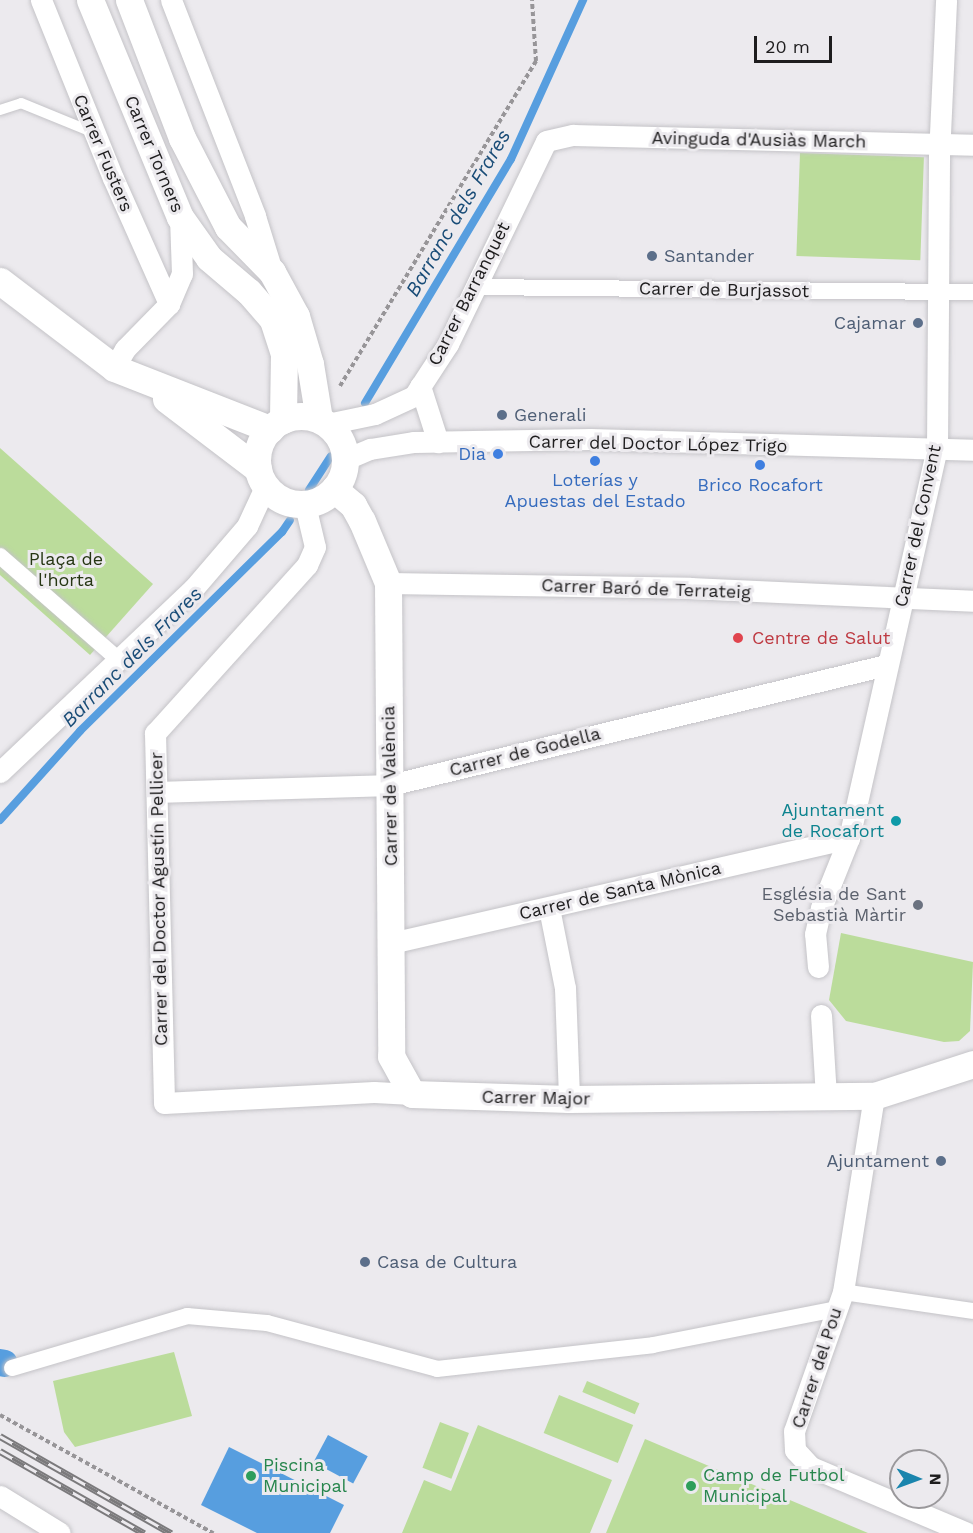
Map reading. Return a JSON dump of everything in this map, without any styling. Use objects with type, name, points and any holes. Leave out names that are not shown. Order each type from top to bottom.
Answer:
[{"type":"street","name":"Carrer Fusters","points":[[41,0],[94,132],[169,303]]},
{"type":"street","name":"Carrer Torners","points":[[90,0],[180,217],[209,258],[249,292],[273,320],[284,354],[276,425]]},
{"type":"street","points":[[129,0],[182,138],[228,227],[272,272]]},
{"type":"street","points":[[171,0],[255,216],[272,272],[296,316],[323,421]]},
{"type":"street","name":"Carrer del Convent","points":[[818,967],[815,934],[821,908],[849,838],[886,665],[904,599],[937,449],[940,144],[946,0]]},
{"type":"street","name":"Avinguda d'Ausiàs March","points":[[546,141],[573,135],[973,145]]},
{"type":"street","name":"Carrer Barranquet","points":[[323,421],[375,414],[414,396],[448,344],[546,141]]},
{"type":"street","points":[[114,368],[125,349],[169,303],[182,274],[180,217]]},
{"type":"street","points":[[0,281],[114,368],[144,382],[276,425]]},
{"type":"street","name":"Carrer de Burjassot","points":[[475,287],[973,292]]},
{"type":"street","points":[[0,772],[193,590],[247,526],[262,478],[261,440],[276,425],[298,415],[323,421],[338,435],[346,459],[340,483],[325,499],[305,505],[289,504],[262,478],[144,382]]},
{"type":"street","points":[[420,386],[438,442]]},
{"type":"street","name":"Carrer del Doctor López Trigo","points":[[346,459],[370,449],[438,442],[590,439],[973,450]]},
{"type":"street","name":"Carrer de València","points":[[334,489],[358,513],[388,583],[392,1056],[412,1094]]},
{"type":"street","name":"Carrer del Doctor Agustín Pellicer","points":[[164,1103],[155,733],[307,565],[315,547],[305,505]]},
{"type":"street","points":[[0,556],[119,660]]},
{"type":"street","name":"Carrer Baró de Terrateig","points":[[388,583],[690,588],[973,601]]},
{"type":"street","name":"Carrer de Godella","points":[[157,792],[390,784],[886,665]]},
{"type":"street","name":"Carrer de Santa Mònica","points":[[391,943],[849,838]]},
{"type":"street","points":[[549,908],[565,988],[568,1099]]},
{"type":"street","points":[[821,1015],[826,1097]]},
{"type":"street","name":"Carrer Major","points":[[164,1103],[374,1092],[568,1099],[874,1096],[973,1064]]},
{"type":"street","name":"Carrer del Pou","points":[[874,1096],[840,1300],[794,1431],[795,1450],[811,1467],[968,1533]]},
{"type":"street","points":[[12,1368],[188,1316],[267,1323],[437,1369],[653,1346],[840,1300],[973,1311]]},
{"type":"street","points":[[0,1496],[60,1533]]},
{"type":"lane","points":[[0,110],[21,103],[94,132]]},
{"type":"path","points":[[323,421],[536,61],[532,0]]},
{"type":"path","points":[[0,1414],[213,1533]]},
{"type":"green space","points":[[800,153],[924,157],[920,260],[796,256]]},
{"type":"green space","name":"Plaça de l'horta","points":[[0,448],[153,584],[90,655],[0,575]]},
{"type":"green space","points":[[841,933],[973,962],[970,1031],[959,1041],[944,1042],[846,1021],[829,1000]]},
{"type":"green space","points":[[174,1352],[192,1416],[75,1447],[64,1432],[53,1381]]},
{"type":"green space","points":[[587,1381],[639,1403],[635,1414],[582,1392]]},
{"type":"green space","points":[[559,1395],[633,1425],[618,1463],[544,1433]]},
{"type":"green space","points":[[440,1422],[469,1433],[451,1479],[422,1468]]},
{"type":"green space","points":[[478,1425],[612,1480],[590,1533],[402,1533],[424,1480],[451,1491]]},
{"type":"green space","name":"Camp de Futbol Municipal","points":[[645,1439],[868,1533],[606,1533]]},
{"type":"water","points":[[328,1435],[368,1456],[353,1483],[313,1462]]},
{"type":"water","name":"Piscina Municipal","points":[[229,1447],[344,1505],[330,1533],[257,1533],[201,1505]]},
{"type":"waterway","name":"Barranc dels Frares","points":[[365,403],[511,159],[583,0]]},
{"type":"waterway","name":"Barranc dels Frares","points":[[309,490],[331,456]]},
{"type":"waterway","name":"Barranc dels Frares","points":[[0,820],[80,731],[282,532],[290,520]]},
{"type":"waterway","points":[[0,1362],[4,1363]]},
{"type":"railway","points":[[0,1436],[171,1533]]},
{"type":"railway","points":[[0,1451],[144,1533]]},
{"type":"place","name":"Santander","points":[[652,256]]},
{"type":"place","name":"Cajamar","points":[[918,323]]},
{"type":"place","name":"Generali","points":[[502,415]]},
{"type":"place","name":"Dia","points":[[498,454]]},
{"type":"place","name":"Loterías y Apuestas del Estado","points":[[595,461]]},
{"type":"place","name":"Brico Rocafort","points":[[760,465]]},
{"type":"place","name":"Centre de Salut","points":[[738,638]]},
{"type":"place","name":"Ajuntament de Rocafort","points":[[896,821]]},
{"type":"place","name":"Església de Sant Sebastià Màrtir","points":[[918,905]]},
{"type":"place","name":"Ajuntament","points":[[941,1161]]},
{"type":"place","name":"Casa de Cultura","points":[[365,1262]]},
{"type":"place","name":"Piscina Municipal","points":[[251,1476]]},
{"type":"place","name":"Camp de Futbol Municipal","points":[[691,1486]]}]
